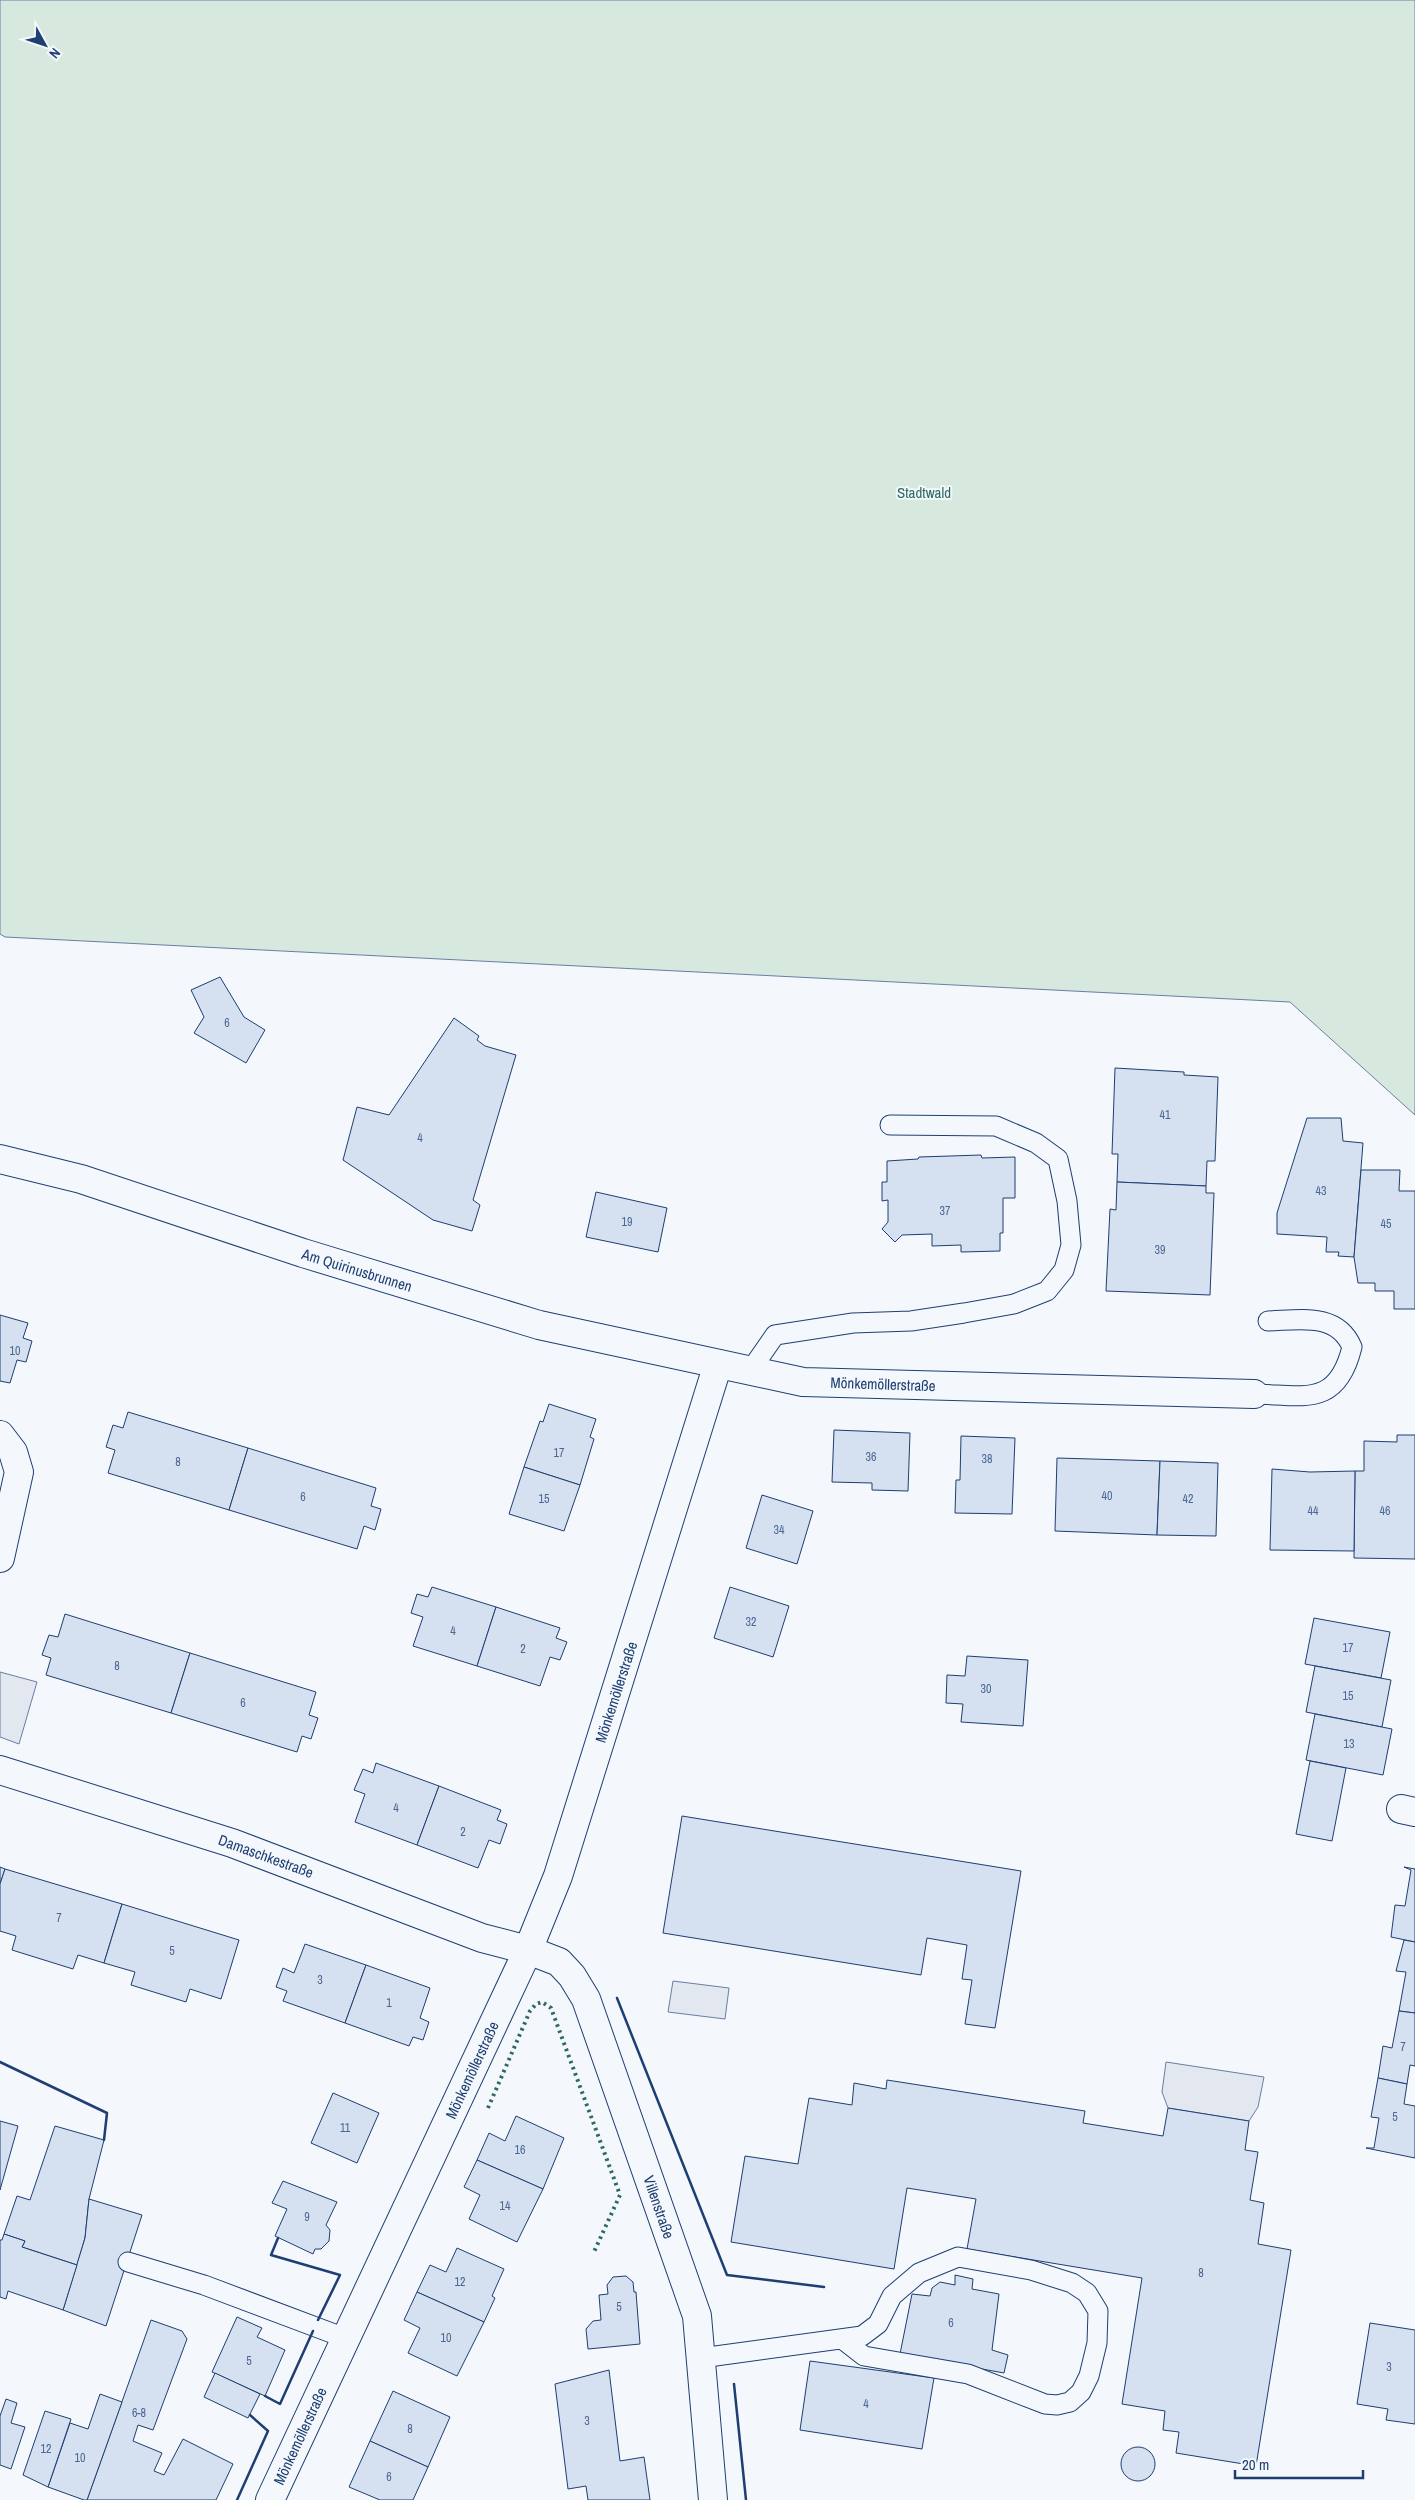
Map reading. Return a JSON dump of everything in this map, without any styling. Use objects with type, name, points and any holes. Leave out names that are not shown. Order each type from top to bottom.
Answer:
[{"type":"street","name":"Am Quirinusbrunnen","points":[[0,1158],[81,1179],[303,1253],[539,1325],[652,1348],[718,1364]]},
{"type":"street","name":"Mönkemöllerstraße","points":[[270,2500],[528,1950],[558,1876],[718,1364],[803,1382],[1254,1394]]},
{"type":"street","points":[[0,1435],[13,1452],[18,1472],[0,1558]]},
{"type":"street","name":"Damaschkestraße","points":[[0,1770],[232,1842],[482,1938],[528,1950]]},
{"type":"street","name":"Villenstraße","points":[[528,1950],[559,1962],[572,1976],[586,1999],[696,2316],[713,2500]]},
{"type":"lane","points":[[750,1370],[775,1335],[853,1323],[912,1322],[1014,1304],[1047,1291],[1064,1270],[1071,1245],[1067,1201],[1058,1159],[1036,1143],[996,1126],[890,1125]]},
{"type":"lane","points":[[1254,1394],[1322,1394],[1343,1374],[1352,1347],[1341,1330],[1330,1322],[1319,1320],[1268,1322]]},
{"type":"lane","points":[[701,2358],[862,2336],[878,2324],[892,2296],[919,2273],[958,2257],[1032,2270],[1072,2283],[1087,2294],[1098,2311],[1097,2343],[1090,2376],[1081,2392],[1070,2402],[1058,2406],[1045,2404],[968,2374],[864,2356],[842,2339]]},
{"type":"lane","points":[[128,2262],[204,2285],[346,2338]]},
{"type":"green space","name":"Stadtwald","points":[[0,0],[1415,0],[1415,1115],[1290,1002],[5,937],[0,934]]},
{"type":"shaded area","points":[[0,1672],[37,1682],[19,1744],[0,1737]]},
{"type":"shaded area","points":[[673,1981],[729,1988],[725,2019],[668,2012]]},
{"type":"shaded area","points":[[1166,2062],[1264,2077],[1258,2107],[1249,2121],[1168,2108],[1162,2092]]},
{"type":"building","points":[[220,977],[244,1017],[265,1030],[246,1063],[194,1033],[204,1017],[191,990]]},
{"type":"building","points":[[454,1018],[479,1036],[477,1040],[485,1046],[516,1055],[473,1200],[480,1205],[472,1231],[433,1220],[343,1160],[357,1107],[389,1115]]},
{"type":"building","points":[[1115,1068],[1184,1072],[1184,1075],[1218,1077],[1215,1161],[1207,1161],[1206,1186],[1117,1182],[1118,1154],[1112,1154]]},
{"type":"building","points":[[1307,1118],[1341,1118],[1343,1141],[1363,1143],[1354,1257],[1338,1256],[1339,1252],[1326,1252],[1327,1237],[1277,1234],[1277,1213]]},
{"type":"building","points":[[981,1155],[982,1158],[1015,1157],[1015,1198],[1003,1198],[1003,1233],[1000,1233],[1000,1251],[961,1252],[961,1245],[932,1246],[932,1234],[902,1235],[895,1242],[882,1229],[888,1222],[888,1200],[882,1201],[882,1182],[887,1182],[887,1161],[918,1159],[919,1157]]},
{"type":"building","points":[[1361,1170],[1400,1170],[1399,1191],[1415,1191],[1415,1309],[1394,1309],[1394,1291],[1375,1291],[1375,1283],[1358,1283],[1354,1257]]},
{"type":"building","points":[[1117,1182],[1206,1186],[1206,1193],[1214,1193],[1210,1295],[1106,1291],[1110,1209],[1116,1210]]},
{"type":"building","points":[[596,1192],[667,1208],[658,1252],[586,1237]]},
{"type":"building","points":[[0,1315],[28,1323],[23,1338],[32,1341],[26,1362],[17,1360],[10,1383],[0,1381]]},
{"type":"building","points":[[549,1404],[596,1419],[590,1437],[594,1439],[580,1485],[524,1467],[540,1421],[543,1422]]},
{"type":"building","points":[[128,1412],[248,1448],[229,1510],[108,1473],[115,1450],[106,1447],[113,1425],[123,1428]]},
{"type":"building","points":[[834,1430],[910,1433],[908,1491],[872,1490],[872,1483],[832,1482]]},
{"type":"building","points":[[1397,1435],[1415,1435],[1415,1559],[1354,1558],[1355,1471],[1364,1471],[1364,1441],[1397,1442]]},
{"type":"building","points":[[961,1436],[1015,1438],[1012,1514],[955,1513],[956,1480],[960,1480]]},
{"type":"building","points":[[248,1448],[376,1488],[371,1506],[381,1509],[375,1530],[364,1526],[357,1549],[229,1510]]},
{"type":"building","points":[[1057,1458],[1160,1461],[1157,1535],[1055,1531]]},
{"type":"building","points":[[1160,1461],[1218,1463],[1216,1536],[1157,1535]]},
{"type":"building","points":[[524,1467],[580,1485],[564,1531],[509,1514]]},
{"type":"building","points":[[1272,1469],[1310,1472],[1355,1471],[1354,1551],[1270,1550]]},
{"type":"building","points":[[762,1495],[813,1511],[797,1564],[746,1548]]},
{"type":"building","points":[[432,1587],[496,1607],[477,1666],[413,1646],[423,1617],[411,1613],[417,1594],[428,1597]]},
{"type":"building","points":[[730,1587],[789,1606],[773,1657],[714,1638]]},
{"type":"building","points":[[496,1607],[560,1628],[556,1638],[567,1642],[560,1660],[550,1657],[540,1686],[477,1666]]},
{"type":"building","points":[[65,1614],[190,1653],[171,1713],[46,1675],[51,1658],[42,1655],[49,1635],[58,1637]]},
{"type":"building","points":[[1314,1618],[1390,1632],[1381,1678],[1305,1664]]},
{"type":"building","points":[[190,1653],[316,1692],[309,1715],[318,1718],[311,1739],[302,1736],[297,1752],[171,1713]]},
{"type":"building","points":[[967,1656],[1028,1660],[1023,1726],[961,1722],[963,1704],[946,1703],[947,1675],[965,1676]]},
{"type":"building","points":[[1315,1666],[1391,1680],[1382,1727],[1306,1712]]},
{"type":"building","points":[[1315,1714],[1392,1729],[1383,1775],[1306,1760]]},
{"type":"building","points":[[1310,1761],[1346,1768],[1332,1841],[1296,1834]]},
{"type":"building","points":[[376,1763],[439,1786],[417,1845],[355,1822],[365,1794],[354,1790],[363,1769],[373,1773]]},
{"type":"building","points":[[439,1786],[501,1810],[497,1820],[507,1824],[500,1844],[489,1840],[478,1868],[417,1845]]},
{"type":"building","points":[[682,1816],[1021,1871],[995,2028],[965,2024],[972,1980],[962,1979],[967,1945],[927,1938],[921,1975],[663,1933]]},
{"type":"building","points":[[0,1867],[5,1869],[0,1884]]},
{"type":"building","points":[[1404,1867],[1415,1869],[1415,1942],[1391,1937],[1395,1905],[1405,1906],[1411,1870]]},
{"type":"building","points":[[5,1869],[122,1904],[104,1963],[78,1955],[73,1969],[12,1950],[16,1936],[0,1931],[0,1884]]},
{"type":"building","points":[[122,1904],[239,1940],[221,1999],[190,1989],[186,2002],[131,1985],[135,1972],[104,1963]]},
{"type":"building","points":[[1404,1940],[1415,1942],[1415,2013],[1399,2011],[1406,1972],[1396,1971]]},
{"type":"building","points":[[305,1944],[366,1965],[345,2023],[283,2001],[287,1991],[276,1987],[283,1968],[294,1973]]},
{"type":"building","points":[[366,1965],[430,1988],[420,2018],[429,2022],[423,2040],[413,2037],[409,2046],[345,2023]]},
{"type":"building","points":[[1399,2011],[1415,2013],[1415,2066],[1410,2065],[1407,2084],[1378,2078],[1383,2046],[1392,2048]]},
{"type":"building","points":[[1378,2078],[1407,2084],[1404,2104],[1415,2106],[1415,2158],[1366,2148],[1374,2148],[1379,2118],[1371,2117]]},
{"type":"building","points":[[887,2080],[1085,2111],[1083,2123],[1163,2136],[1168,2108],[1249,2121],[1245,2150],[1258,2152],[1250,2200],[1264,2203],[1258,2244],[1291,2250],[1256,2466],[1176,2453],[1179,2432],[1163,2430],[1165,2411],[1122,2404],[1142,2278],[967,2249],[976,2199],[907,2188],[894,2269],[731,2242],[745,2156],[798,2164],[809,2098],[852,2105],[854,2083],[886,2089]]},
{"type":"building","points":[[333,2093],[379,2113],[357,2163],[311,2143]]},
{"type":"building","points":[[516,2116],[564,2138],[543,2189],[477,2160],[489,2133],[505,2141]]},
{"type":"building","points":[[0,2121],[18,2126],[0,2190]]},
{"type":"building","points":[[55,2126],[104,2140],[89,2199],[85,2238],[77,2265],[22,2247],[25,2241],[4,2234],[17,2196],[30,2200]]},
{"type":"building","points":[[477,2160],[543,2189],[517,2242],[469,2219],[480,2195],[464,2187]]},
{"type":"building","points":[[283,2181],[337,2202],[326,2225],[330,2230],[329,2241],[321,2249],[315,2249],[313,2254],[275,2236],[287,2209],[272,2203]]},
{"type":"building","points":[[89,2199],[142,2215],[106,2326],[63,2310],[85,2238]]},
{"type":"building","points":[[4,2234],[25,2241],[22,2247],[77,2265],[63,2310],[8,2291],[6,2299],[0,2297],[0,2240],[2,2240]]},
{"type":"building","points":[[457,2248],[504,2269],[492,2296],[495,2298],[484,2322],[417,2292],[430,2265],[446,2272]]},
{"type":"building","points":[[955,2275],[973,2279],[972,2289],[999,2294],[992,2350],[1008,2355],[1004,2373],[900,2354],[912,2294],[930,2296],[932,2288],[940,2282],[955,2285]]},
{"type":"building","points":[[626,2276],[633,2282],[634,2292],[636,2292],[640,2344],[588,2349],[586,2329],[593,2321],[601,2320],[599,2295],[608,2294],[607,2285],[613,2277]]},
{"type":"building","points":[[417,2292],[484,2322],[457,2376],[408,2353],[420,2328],[404,2320]]},
{"type":"building","points":[[237,2317],[262,2328],[257,2337],[285,2350],[265,2396],[212,2372]]},
{"type":"building","points":[[151,2320],[182,2331],[187,2339],[153,2430],[138,2425],[133,2441],[162,2453],[154,2471],[164,2475],[183,2439],[233,2464],[216,2500],[87,2500]]},
{"type":"building","points":[[1370,2323],[1415,2330],[1415,2424],[1386,2420],[1388,2409],[1357,2404]]},
{"type":"building","points":[[810,2361],[934,2378],[922,2449],[800,2430]]},
{"type":"building","points":[[609,2370],[620,2461],[644,2457],[650,2500],[588,2500],[586,2486],[568,2489],[555,2384]]},
{"type":"building","points":[[215,2373],[260,2394],[248,2418],[204,2397]]},
{"type":"building","points":[[393,2391],[450,2417],[428,2467],[370,2441]]},
{"type":"building","points":[[100,2394],[122,2402],[87,2500],[84,2500],[48,2487],[70,2423],[88,2429]]},
{"type":"building","points":[[6,2399],[17,2403],[11,2423],[25,2427],[11,2469],[0,2465],[0,2416]]},
{"type":"building","points":[[45,2411],[71,2419],[48,2487],[23,2475]]},
{"type":"building","points":[[370,2441],[428,2467],[413,2500],[380,2500],[349,2487]]},
{"type":"building","points":[[1138,2447],[1150,2452],[1155,2464],[1150,2476],[1138,2481],[1126,2476],[1121,2464],[1126,2452]]},
{"type":"hedge","points":[[488,2108],[530,2011],[536,2004],[542,2002],[551,2008],[620,2195],[593,2254]]},
{"type":"wall","points":[[617,1998],[727,2275],[824,2287]]},
{"type":"wall","points":[[0,2062],[107,2113],[104,2140]]},
{"type":"wall","points":[[278,2238],[271,2255],[340,2275],[318,2320]]},
{"type":"wall","points":[[265,2396],[280,2404],[313,2331]]},
{"type":"wall","points":[[734,2384],[746,2500]]},
{"type":"wall","points":[[237,2500],[268,2431],[250,2415]]}]
